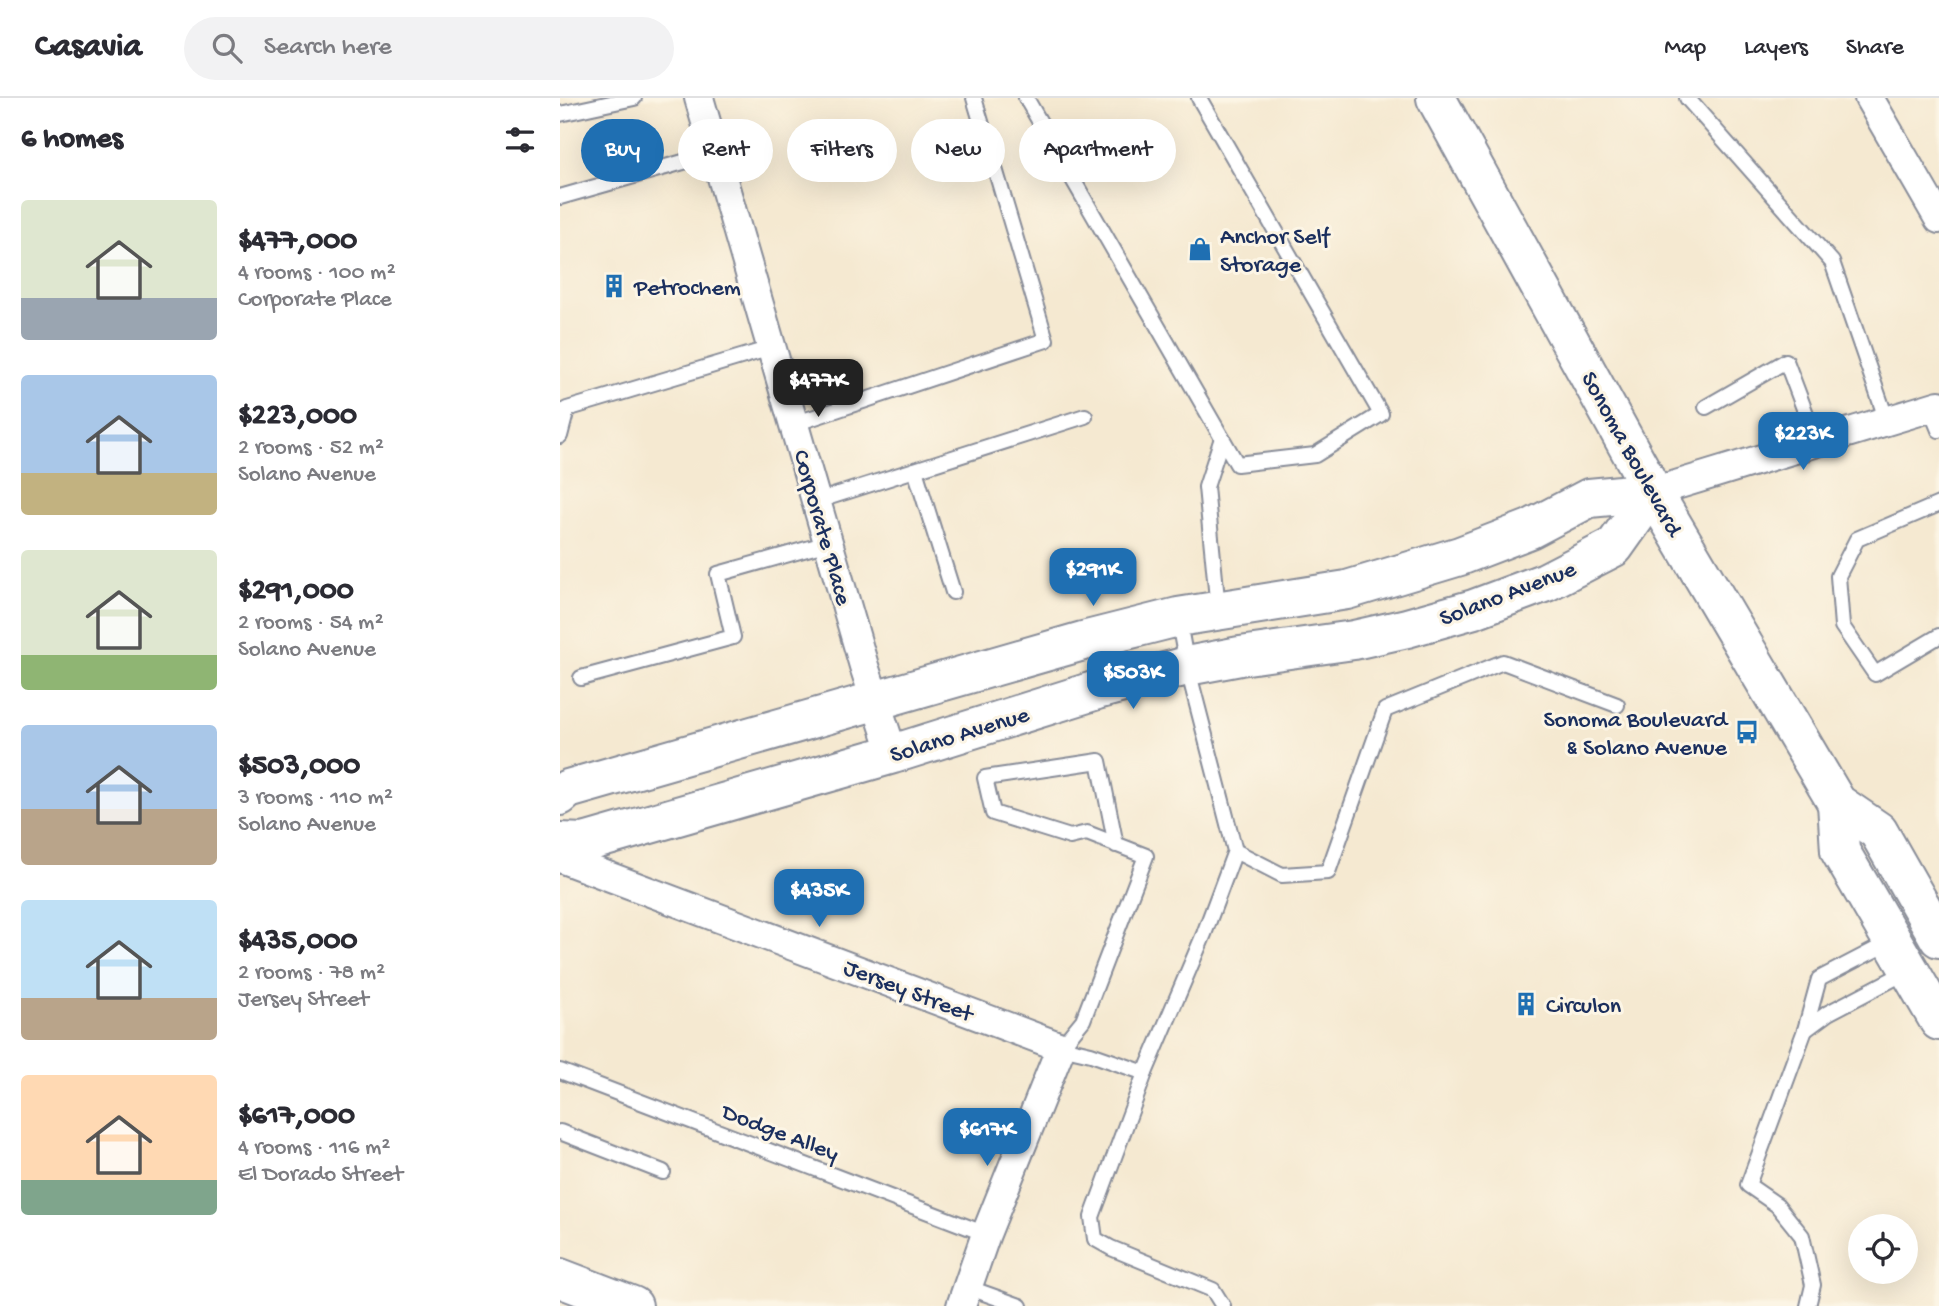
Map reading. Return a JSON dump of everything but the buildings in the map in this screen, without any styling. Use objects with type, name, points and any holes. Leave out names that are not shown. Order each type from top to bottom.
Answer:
[{"type":"main road","name":"Sonoma Boulevard","points":[[1437,98],[1653,492],[1837,803],[1878,831],[1939,938]]},
{"type":"main road","name":"Solano Avenue","points":[[560,796],[568,789],[1083,641],[1218,609],[1347,590],[1447,560],[1507,538],[1589,498],[1653,492]]},
{"type":"main road","name":"Solano Avenue","points":[[560,842],[584,843],[892,754],[1097,690],[1187,666],[1354,640],[1474,609],[1534,587],[1614,547],[1653,492]]},
{"type":"main road","name":"Sonoma Boulevard","points":[[1837,803],[1840,851],[1939,1020]]},
{"type":"main road","points":[[560,1278],[633,1306]]},
{"type":"street","name":"Corporate Place","points":[[699,98],[705,119]]},
{"type":"street","points":[[1869,98],[1939,219]]},
{"type":"street","name":"Corporate Place","points":[[723,182],[874,701],[892,754]]},
{"type":"street","name":"Solano Avenue","points":[[1653,492],[1887,421],[1936,415]]},
{"type":"street","name":"Jersey Street","points":[[560,858],[1061,1046]]},
{"type":"street","points":[[964,1296],[1061,1046]]},
{"type":"lane","points":[[560,114],[611,100],[634,98]]},
{"type":"lane","points":[[794,424],[1046,340],[974,98]]},
{"type":"lane","points":[[1026,98],[1237,464],[1315,456],[1381,414],[1199,98]]},
{"type":"lane","points":[[1687,98],[1832,262],[1887,421]]},
{"type":"lane","points":[[560,197],[678,164]]},
{"type":"lane","points":[[560,436],[567,409],[772,348]]},
{"type":"lane","points":[[1706,407],[1786,361],[1817,443]]},
{"type":"lane","points":[[817,501],[1084,416]]},
{"type":"lane","points":[[1218,609],[1206,488],[1222,438]]},
{"type":"lane","points":[[915,470],[953,592]]},
{"type":"lane","points":[[1939,504],[1857,539],[1838,576],[1842,626],[1875,674],[1939,636]]},
{"type":"lane","points":[[581,678],[733,637],[718,574],[828,543]]},
{"type":"lane","points":[[1178,617],[1187,666],[1236,850],[1204,934],[1145,1073],[1092,1217],[1095,1239],[1213,1290],[1223,1306]]},
{"type":"lane","points":[[1236,850],[1282,875],[1328,872],[1385,710],[1503,662],[1617,705]]},
{"type":"lane","points":[[1116,845],[1099,761],[985,778],[993,813],[1070,837],[1087,833],[1116,845],[1146,856],[1083,1020],[1061,1046],[1145,1073]]},
{"type":"lane","points":[[1808,1306],[1813,1285],[1802,1236],[1777,1205],[1748,1185],[1805,1030],[1819,979],[1901,955]]},
{"type":"lane","points":[[1805,1030],[1901,955]]},
{"type":"lane","name":"Dodge Alley","points":[[560,1071],[986,1234]]},
{"type":"lane","points":[[560,1132],[663,1172]]},
{"type":"lane","points":[[964,1296],[1020,1306]]},
{"type":"place","name":"Anchor Self Storage","points":[[1200,249]]},
{"type":"place","name":"Petrochem","points":[[614,286]]},
{"type":"place","name":"Sonoma Boulevard & Solano Avenue","points":[[1747,732]]},
{"type":"place","name":"Circulon","points":[[1526,1004]]}]
